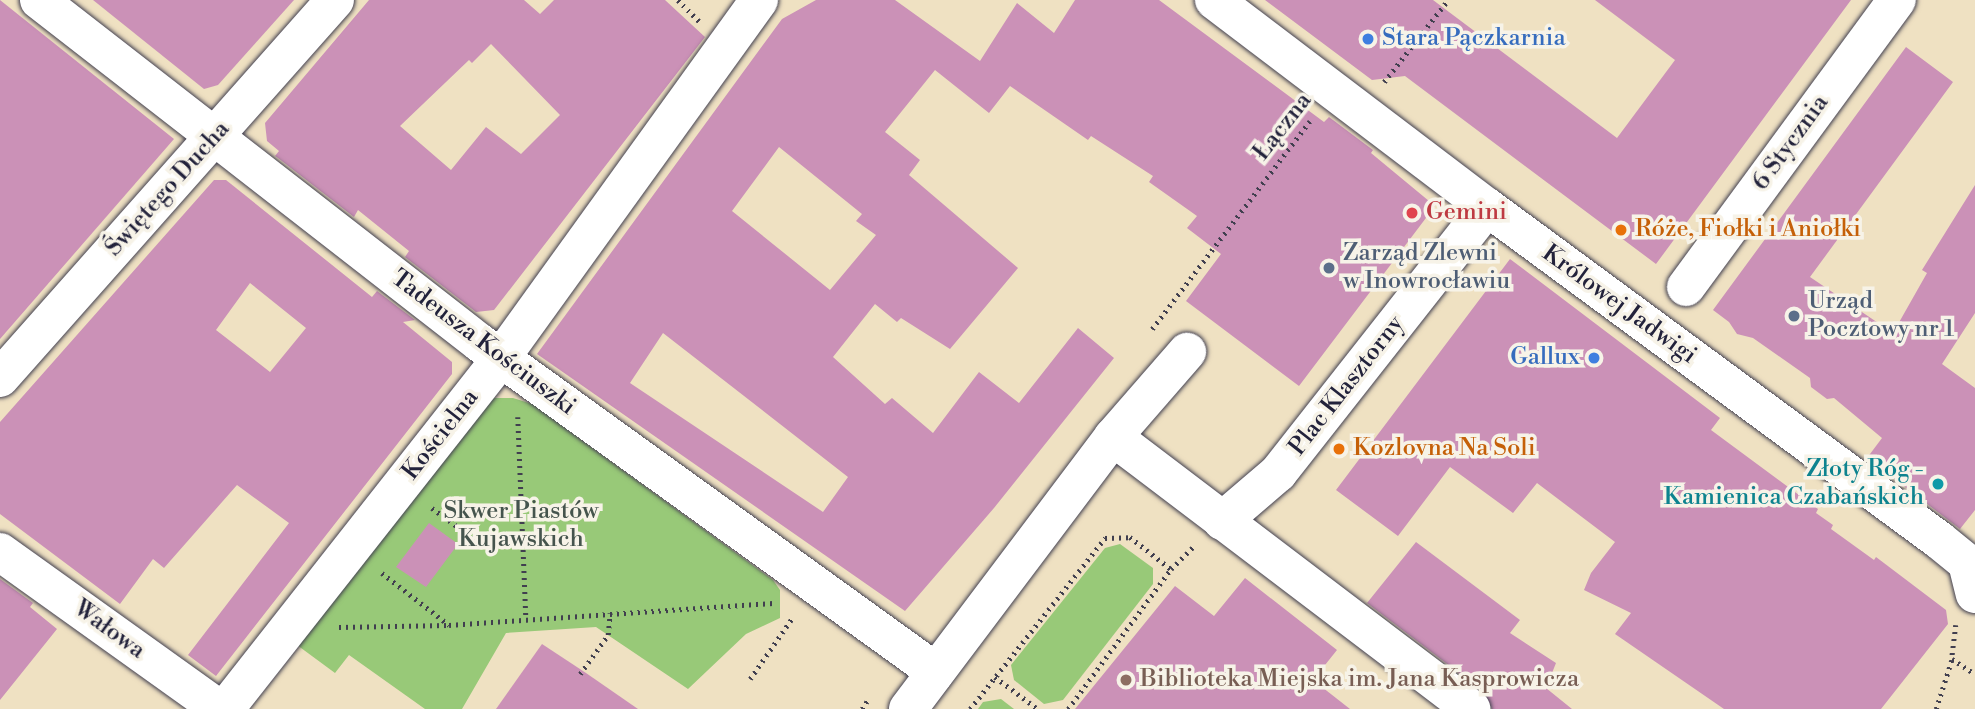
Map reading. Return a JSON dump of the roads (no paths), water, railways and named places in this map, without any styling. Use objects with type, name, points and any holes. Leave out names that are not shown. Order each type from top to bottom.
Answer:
[{"type":"street","name":"Tadeusza Kościuszki","points":[[39,0],[500,358],[936,672]]},
{"type":"street","name":"Świętego Ducha","points":[[0,379],[335,0]]},
{"type":"street","name":"Królowej Jadwigi","points":[[1214,0],[1972,570]]},
{"type":"street","name":"6 Stycznia","points":[[1686,287],[1896,0]]},
{"type":"street","name":"Kościelna","points":[[225,709],[500,358],[744,6]]},
{"type":"street","name":"Plac Klasztorny","points":[[1222,521],[1278,473],[1487,207]]},
{"type":"street","points":[[908,709],[1113,437],[1187,352]]},
{"type":"street","points":[[1113,437],[1471,709]]},
{"type":"street","name":"Wałowa","points":[[0,552],[219,709]]},
{"type":"place","name":"Stara Pączkarnia","points":[[1368,39]]},
{"type":"place","name":"Gemini","points":[[1412,213]]},
{"type":"place","name":"Róże, Fiołki i Aniołki","points":[[1621,230]]},
{"type":"place","name":"Zarząd Zlewni w Inowrocławiu","points":[[1329,268]]},
{"type":"place","name":"Urząd Pocztowy nr 1","points":[[1794,316]]},
{"type":"place","name":"Gallux","points":[[1594,358]]},
{"type":"place","name":"Kozlovna Na Soli","points":[[1339,449]]},
{"type":"place","name":"Złoty Róg - Kamienica Czabańskich","points":[[1938,484]]},
{"type":"place","name":"Biblioteka Miejska im. Jana Kasprowicza","points":[[1126,680]]},
{"type":"park label","name":"Skwer Piastów Kujawskich","points":[[521,526]]}]
